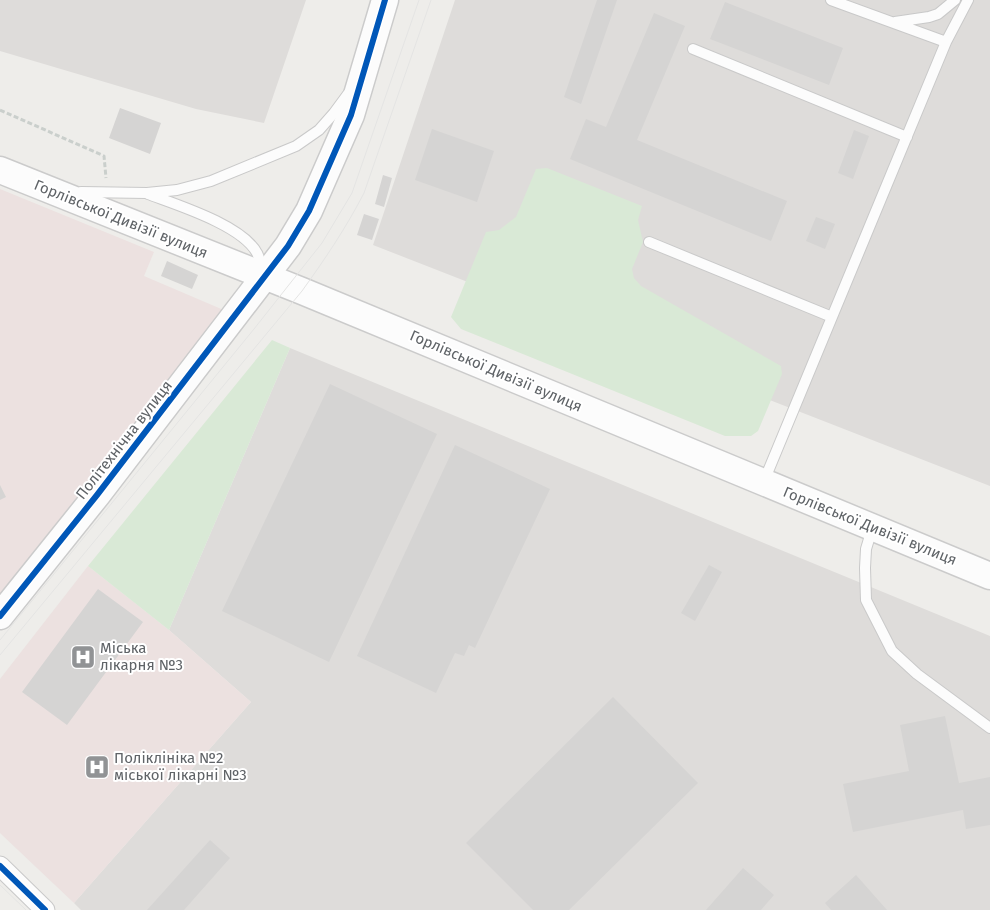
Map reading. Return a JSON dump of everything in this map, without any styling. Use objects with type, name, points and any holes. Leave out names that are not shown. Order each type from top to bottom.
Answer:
[{"type":"main road","name":"Політехнічна вулиця","points":[[0,616],[103,487],[288,246],[309,211],[351,115],[382,3]]},
{"type":"main road","name":"Горлівської Дивізії вулиця","points":[[0,170],[265,277],[302,290],[990,576]]},
{"type":"street","points":[[0,866],[45,910]]},
{"type":"lane","points":[[831,0],[946,42]]},
{"type":"lane","points":[[891,22],[934,16],[955,0]]},
{"type":"lane","points":[[763,482],[946,42],[968,0]]},
{"type":"lane","points":[[693,48],[907,137]]},
{"type":"lane","points":[[48,190],[106,194],[147,194],[177,190],[211,181],[296,146],[319,130],[334,114],[366,66]]},
{"type":"lane","points":[[147,194],[221,223],[245,240],[256,252],[265,277]]},
{"type":"lane","points":[[649,242],[832,316]]},
{"type":"lane","points":[[872,527],[866,549],[866,600],[892,651],[917,674],[990,728]]},
{"type":"path","points":[[0,110],[104,156],[106,194]]},
{"type":"shaded area","points":[[0,0],[306,0],[264,123],[196,109],[0,51]]},
{"type":"shaded area","points":[[455,0],[990,0],[990,486],[373,245]]},
{"type":"shaded area","points":[[0,189],[154,252],[144,276],[226,311],[0,595]]},
{"type":"shaded area","points":[[290,348],[990,636],[990,910],[81,910],[74,903],[251,702],[169,630]]},
{"type":"shaded area","name":"Поліклініка №2 міської лікарні №3","points":[[88,566],[169,630],[251,702],[74,903],[0,833],[0,679]]},
{"type":"green space","points":[[547,168],[642,206],[638,220],[643,242],[632,269],[634,278],[641,286],[781,366],[782,374],[758,431],[751,436],[725,436],[461,329],[451,317],[486,232],[499,230],[516,217],[536,169]]},
{"type":"green space","points":[[272,340],[290,348],[169,630],[88,566]]},
{"type":"building","points":[[597,0],[617,0],[581,104],[564,97]]},
{"type":"building","points":[[725,2],[843,48],[829,85],[710,39]]},
{"type":"building","points":[[654,13],[685,26],[637,140],[787,201],[771,241],[570,159],[586,119],[606,127]]},
{"type":"building","points":[[120,108],[161,123],[150,154],[109,138]]},
{"type":"building","points":[[432,129],[494,151],[477,202],[415,180]]},
{"type":"building","points":[[854,130],[869,136],[853,179],[838,173]]},
{"type":"building","points":[[383,175],[392,178],[384,207],[375,204]]},
{"type":"building","points":[[364,214],[379,219],[372,240],[357,235]]},
{"type":"building","points":[[816,217],[835,224],[825,249],[806,241]]},
{"type":"building","points":[[167,261],[198,275],[192,289],[161,276]]},
{"type":"building","points":[[330,384],[437,434],[329,662],[222,611]]},
{"type":"building","points":[[455,445],[550,489],[475,648],[469,645],[464,656],[455,653],[436,693],[357,656]]},
{"type":"building","points":[[0,485],[6,497],[0,500]]},
{"type":"building","points":[[709,565],[722,572],[695,621],[681,613]]},
{"type":"building","name":"Міська лікарня №3","points":[[98,589],[143,622],[67,725],[22,692]]},
{"type":"building","points":[[613,697],[698,783],[569,910],[533,910],[466,843]]},
{"type":"building","points":[[945,716],[959,783],[990,777],[990,825],[966,829],[963,810],[853,832],[843,784],[909,771],[900,725]]},
{"type":"building","points":[[210,840],[230,858],[184,910],[147,910]]},
{"type":"building","points":[[743,868],[774,895],[761,910],[706,910]]},
{"type":"building","points":[[856,875],[887,910],[831,910],[825,903]]},
{"type":"tram line","points":[[0,640],[322,243],[352,193],[419,0]]},
{"type":"tram line","points":[[0,655],[302,291],[327,255],[364,193],[431,0]]},
{"type":"tram line","points":[[0,885],[26,910]]},
{"type":"cycle path","points":[[0,616],[97,495],[288,246],[309,211],[351,115],[385,0]]},
{"type":"cycle path","points":[[0,866],[45,910]]},
{"type":"place","name":"Міська лікарня №3","points":[[83,657]]},
{"type":"place","name":"Поліклініка №2 міської лікарні №3","points":[[97,767]]}]
